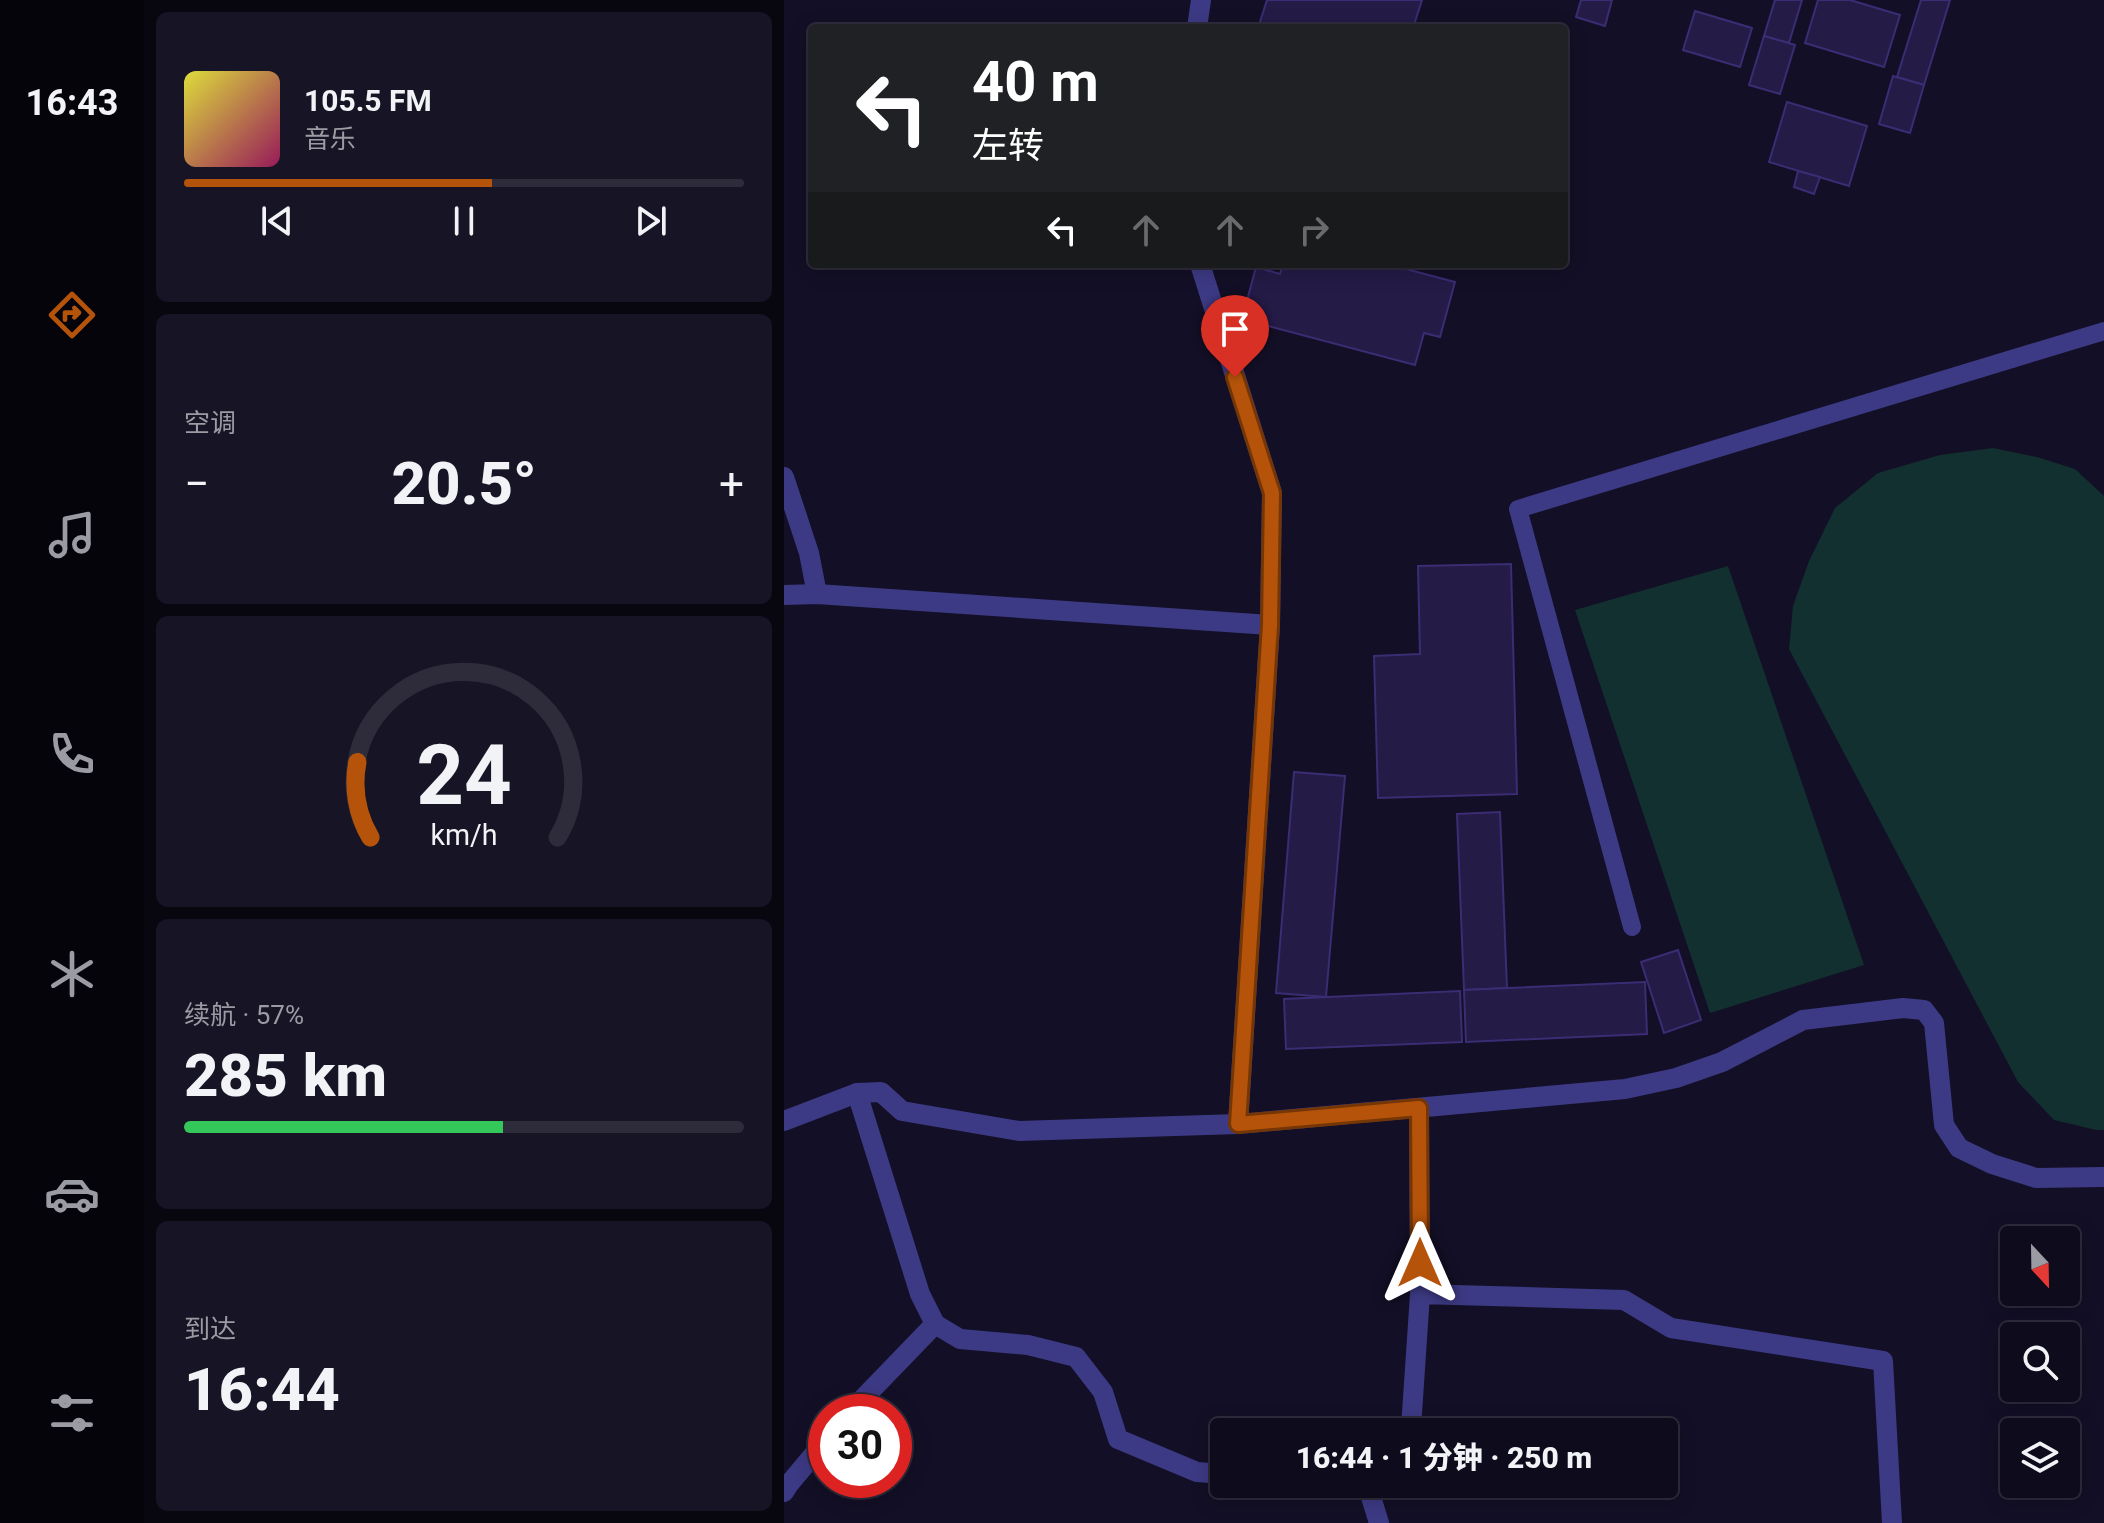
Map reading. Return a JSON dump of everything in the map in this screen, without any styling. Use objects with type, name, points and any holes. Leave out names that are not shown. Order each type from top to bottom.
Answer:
[{"type":"street","points":[[1198,24],[1201,0]]},
{"type":"street","points":[[1201,268],[1272,493],[1270,625],[1238,1124]]},
{"type":"street","points":[[784,477],[809,553],[817,594]]},
{"type":"street","points":[[784,595],[817,594],[1270,625]]},
{"type":"street","points":[[784,1121],[857,1093],[881,1092],[902,1111],[1019,1131],[1238,1124],[1625,1089],[1676,1078],[1722,1062],[1803,1020],[1903,1008],[1924,1010],[1934,1023],[1944,1125],[1959,1148],[1992,1164],[2036,1178],[2104,1177]]},
{"type":"street","points":[[857,1093],[920,1294],[935,1324],[960,1339],[1028,1345],[1076,1357],[1103,1392],[1118,1439],[1197,1472],[1210,1473]]},
{"type":"street","points":[[1412,1418],[1420,1294],[1419,1108]]},
{"type":"street","points":[[1420,1294],[1624,1300],[1671,1328],[1883,1361],[1892,1523]]},
{"type":"street","points":[[867,1394],[935,1324]]},
{"type":"street","points":[[784,1492],[808,1461]]},
{"type":"street","points":[[1371,1498],[1379,1523]]},
{"type":"lane","points":[[1632,927],[1518,509],[2104,331]]},
{"type":"green space","points":[[1993,448],[2075,469],[2104,496],[2104,1130],[2054,1120],[2018,1082],[1789,649],[1793,606],[1809,561],[1835,508],[1878,473],[1940,455]]},
{"type":"green space","points":[[1728,566],[1864,965],[1710,1013],[1575,610]]},
{"type":"building","points":[[1267,0],[1422,0],[1414,24],[1259,24]]},
{"type":"building","points":[[1581,0],[1612,0],[1605,26],[1576,17]]},
{"type":"building","points":[[1775,0],[1802,0],[1789,43],[1764,36]]},
{"type":"building","points":[[1818,0],[1850,0],[1900,15],[1884,67],[1805,43]]},
{"type":"building","points":[[1921,0],[1950,0],[1924,85],[1897,77]]},
{"type":"building","points":[[1695,11],[1752,28],[1740,67],[1683,50]]},
{"type":"building","points":[[1764,36],[1795,45],[1780,94],[1749,85]]},
{"type":"building","points":[[1893,76],[1924,85],[1910,133],[1879,124]]},
{"type":"building","points":[[1787,102],[1867,126],[1849,186],[1769,162]]},
{"type":"building","points":[[1798,171],[1820,177],[1814,194],[1794,187]]},
{"type":"building","points":[[1256,268],[1280,274],[1282,268],[1402,268],[1455,282],[1440,337],[1424,333],[1415,365],[1242,319]]},
{"type":"building","points":[[1511,564],[1517,794],[1378,798],[1374,656],[1420,654],[1418,566]]},
{"type":"building","points":[[1294,772],[1345,776],[1326,997],[1276,993]]},
{"type":"building","points":[[1500,812],[1507,988],[1464,990],[1457,814]]},
{"type":"building","points":[[1678,950],[1701,1020],[1664,1033],[1641,962]]},
{"type":"building","points":[[1645,982],[1647,1034],[1466,1042],[1464,990]]},
{"type":"building","points":[[1460,991],[1462,1042],[1286,1049],[1284,999]]},
{"type":"route","points":[[1235,377],[1272,493],[1270,625],[1238,1124],[1419,1108],[1420,1263]]}]
